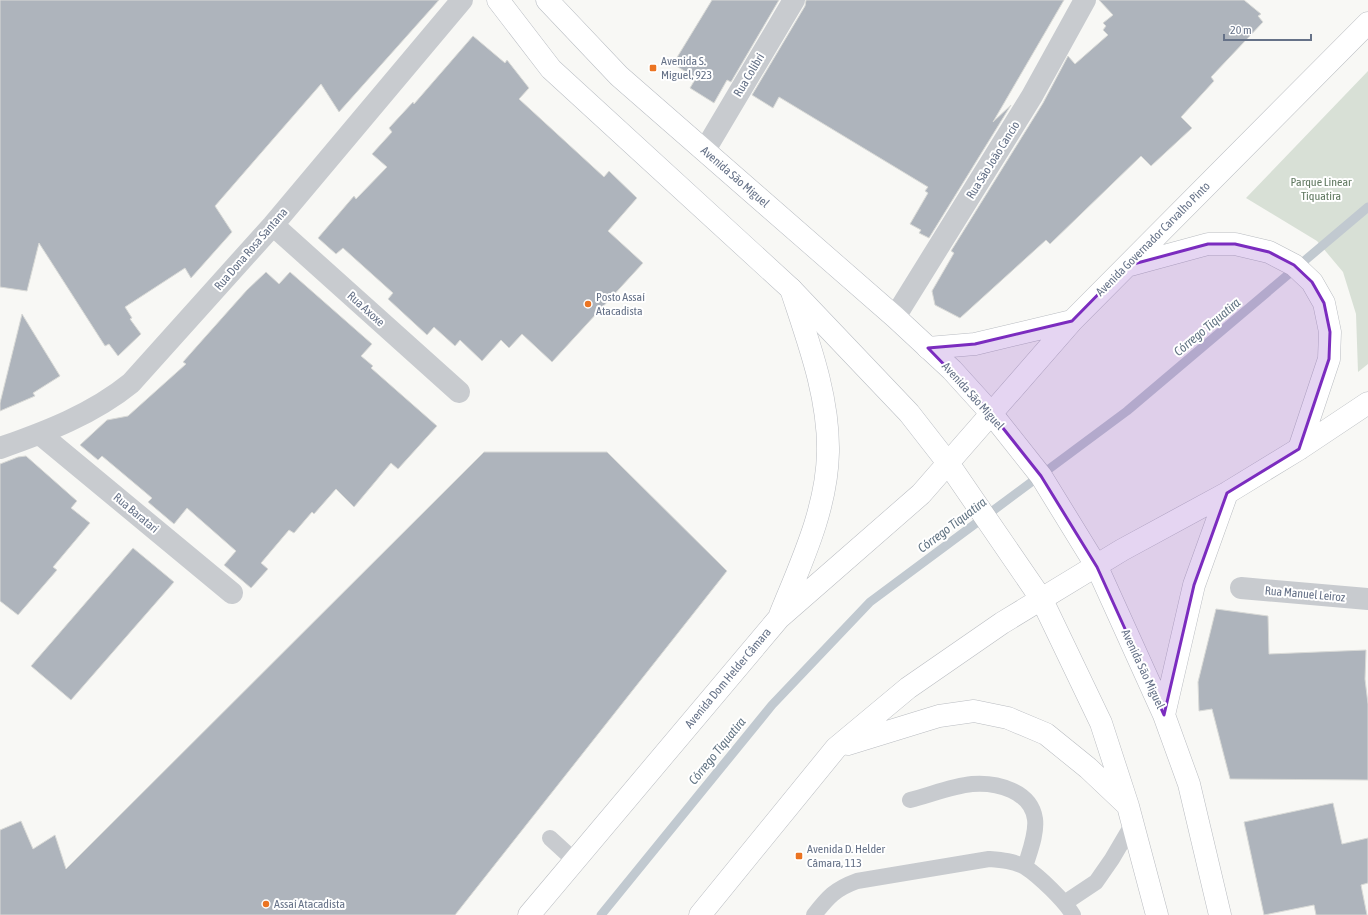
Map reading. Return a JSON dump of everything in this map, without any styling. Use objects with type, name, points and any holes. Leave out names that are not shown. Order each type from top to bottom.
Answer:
[{"type":"main road","points":[[498,0],[551,69],[791,289],[909,413],[948,463],[1042,600],[1100,723],[1130,815],[1157,915]]},
{"type":"main road","name":"Avenida São Miguel","points":[[547,0],[619,76],[895,316],[952,370],[991,413],[1035,468],[1097,566],[1164,715],[1189,784],[1220,915]]},
{"type":"main road","name":"Avenida Governador Carvalho Pinto","points":[[948,463],[1072,321],[1368,23]]},
{"type":"main road","points":[[1126,266],[1208,244],[1235,244],[1269,252],[1294,265],[1312,282],[1324,303],[1330,332],[1329,359],[1299,449]]},
{"type":"main road","points":[[779,618],[814,531],[823,495],[828,452],[824,408],[815,364],[791,289]]},
{"type":"main road","points":[[928,348],[975,344],[1072,321]]},
{"type":"main road","points":[[700,915],[836,748],[908,688],[1002,623],[1122,550],[1227,493],[1299,449],[1368,403]]},
{"type":"main road","name":"Avenida Dom Helder Câmara","points":[[529,915],[779,618],[921,494],[948,463]]},
{"type":"main road","points":[[1164,715],[1194,585],[1227,493]]},
{"type":"main road","points":[[836,748],[939,716],[974,711],[1008,718],[1046,734],[1088,768],[1130,815]]},
{"type":"street","name":"Rua Dona Rosa Santana","points":[[0,448],[40,434],[111,399],[131,383],[272,226],[462,0]]},
{"type":"street","name":"Rua Colibri","points":[[705,150],[794,0]]},
{"type":"street","name":"Rua São João Cancio","points":[[895,316],[1032,96],[1085,0]]},
{"type":"street","name":"Rua Axoxe","points":[[272,226],[459,392]]},
{"type":"street","name":"Rua Baratari","points":[[40,434],[232,593]]},
{"type":"street","name":"Rua Manuel Leiroz","points":[[1241,588],[1368,599]]},
{"type":"lane","points":[[910,800],[972,784],[994,784],[1015,791],[1029,803],[1035,820],[1033,840],[1025,867]]},
{"type":"lane","points":[[814,915],[830,895],[842,887],[857,881],[989,859],[1007,861],[1025,867],[1070,909],[1096,882],[1112,860],[1130,815]]},
{"type":"lane","points":[[550,838],[574,860]]},
{"type":"highlighted area","points":[[1208,244],[1235,244],[1269,252],[1294,265],[1312,282],[1324,303],[1330,332],[1329,359],[1322,385],[1299,449],[1227,493],[1194,585],[1164,715],[1097,567],[1041,476],[991,413],[928,348],[975,344],[1072,321],[1126,266]]},
{"type":"green space","name":"Parque Linear Tiquatira","points":[[1368,71],[1368,364],[1358,372],[1356,314],[1343,272],[1317,241],[1246,198]]},
{"type":"building","points":[[0,0],[439,0],[339,112],[321,84],[215,206],[232,232],[191,278],[185,268],[125,307],[132,318],[130,319],[141,334],[118,356],[109,344],[105,346],[39,243],[27,291],[0,287]]},
{"type":"building","points":[[712,0],[779,0],[731,82],[727,80],[714,103],[690,88],[696,78],[673,64]]},
{"type":"building","points":[[806,0],[1064,0],[993,122],[1011,105],[929,238],[919,233],[921,230],[910,224],[928,193],[925,191],[928,187],[779,97],[773,108],[752,95],[805,6]]},
{"type":"building","points":[[1099,0],[1244,0],[1261,14],[1258,16],[1263,22],[1211,77],[1214,81],[1181,117],[1192,128],[1151,166],[1141,156],[1050,244],[1046,240],[960,318],[935,305],[932,291],[954,253],[951,251],[1043,103],[1068,56],[1075,64],[1108,35],[1103,30],[1106,26],[1103,23],[1113,15]]},
{"type":"building","points":[[473,36],[505,63],[507,60],[529,88],[519,99],[604,177],[609,171],[637,198],[608,231],[643,263],[552,362],[522,334],[509,348],[501,340],[482,361],[460,340],[455,346],[434,327],[427,335],[388,299],[393,293],[343,248],[336,254],[318,238],[354,196],[356,199],[387,167],[372,154],[392,132],[389,128],[413,102],[414,104]]},
{"type":"building","points":[[266,272],[279,284],[290,272],[372,344],[361,356],[373,366],[371,368],[437,426],[398,469],[391,463],[354,507],[336,489],[314,514],[312,512],[294,533],[289,530],[261,563],[268,569],[251,588],[224,565],[236,551],[187,508],[174,524],[148,502],[152,498],[102,456],[98,460],[80,445],[107,420],[128,416],[186,364],[183,362],[247,290]]},
{"type":"building","points":[[22,314],[60,376],[33,393],[35,396],[0,411],[0,403]]},
{"type":"building","points":[[484,452],[607,452],[727,571],[455,915],[0,915],[0,830],[21,821],[33,849],[55,835],[66,869]]},
{"type":"building","points":[[26,456],[77,501],[71,508],[90,523],[53,567],[57,570],[18,615],[0,601],[0,464],[18,457]]},
{"type":"building","points":[[133,548],[174,582],[71,700],[31,666]]},
{"type":"building","points":[[1216,609],[1268,616],[1269,654],[1366,650],[1365,679],[1368,704],[1368,780],[1230,779],[1212,709],[1199,711],[1198,682]]},
{"type":"building","points":[[1333,803],[1342,844],[1368,838],[1368,883],[1361,885],[1367,915],[1316,915],[1314,905],[1264,915],[1244,822]]},
{"type":"waterway","name":"Córrego Tiquatira","points":[[601,915],[772,705],[870,602],[1127,411],[1368,207]]},
{"type":"place","name":"Avenida S. Miguel, 923","points":[[653,68]]},
{"type":"place","name":"Posto Assaí Atacadista","points":[[588,304]]},
{"type":"place","name":"Avenida D. Helder Câmara, 113","points":[[799,856]]},
{"type":"place","name":"Assaí Atacadista","points":[[266,904]]}]
